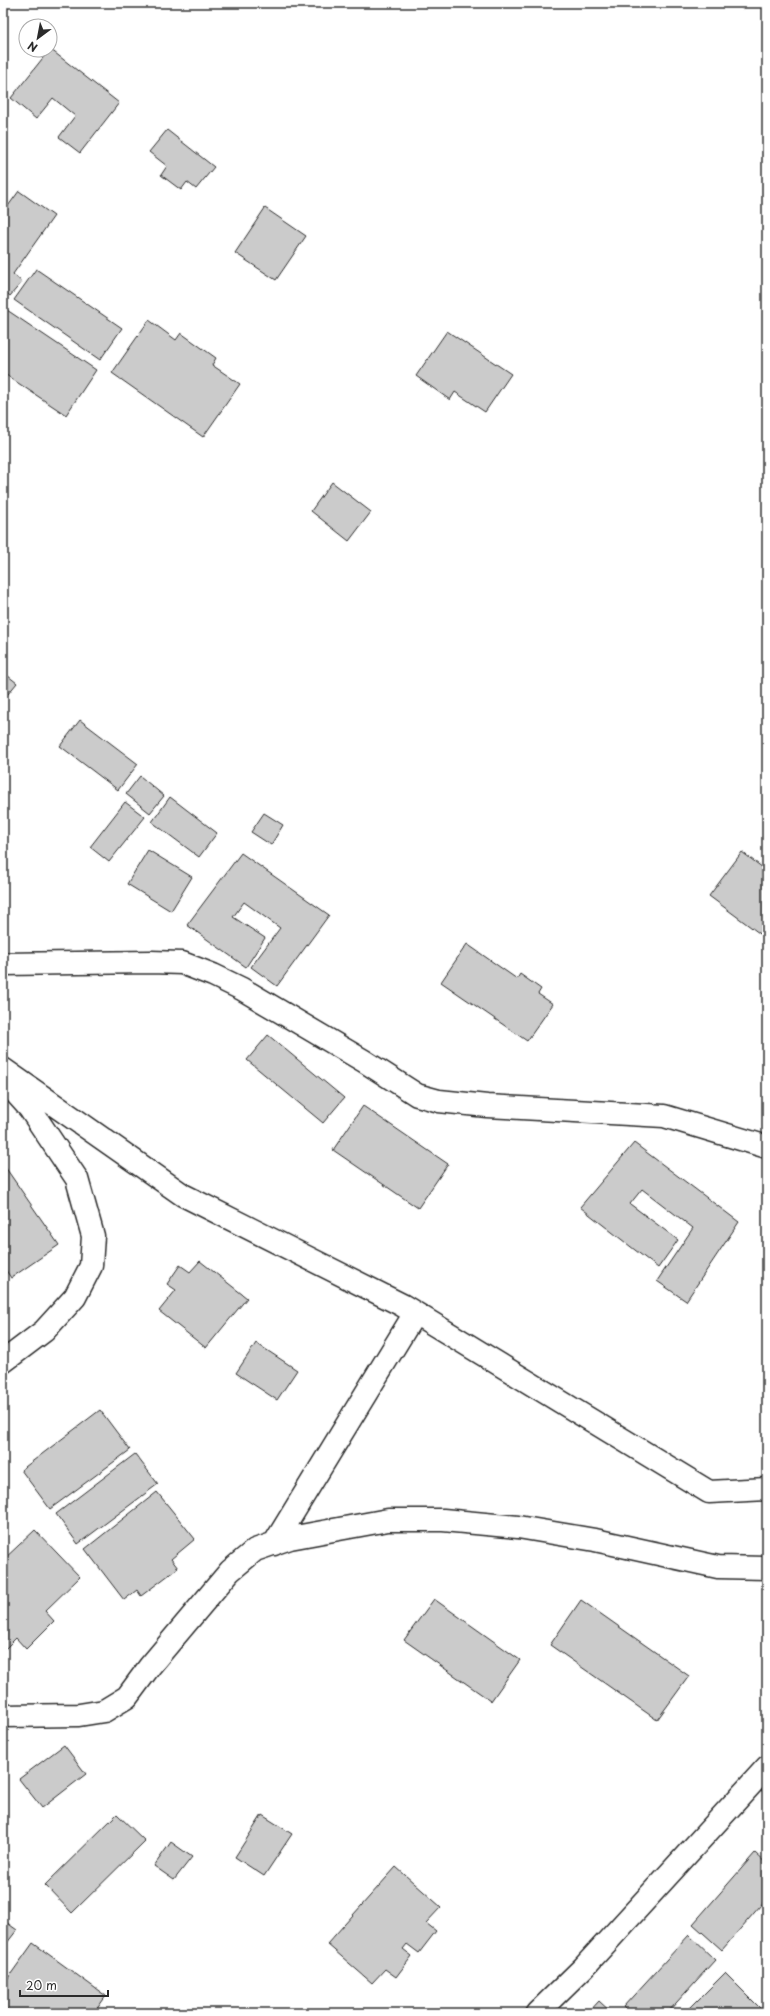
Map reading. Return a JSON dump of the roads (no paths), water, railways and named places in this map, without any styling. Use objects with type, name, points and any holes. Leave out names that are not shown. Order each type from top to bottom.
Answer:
[{"type":"street","points":[[3,964],[182,963],[213,975],[242,989],[364,1061],[417,1095],[439,1101],[487,1106],[664,1116],[767,1147]]},
{"type":"street","points":[[3,1069],[183,1194],[415,1313],[709,1492],[767,1489]]},
{"type":"street","points":[[3,1079],[30,1109],[77,1179],[92,1236],[91,1266],[75,1297],[44,1331],[3,1362]]},
{"type":"street","points":[[274,1544],[415,1313]]},
{"type":"street","points":[[3,1716],[79,1715],[104,1711],[127,1697],[150,1666],[230,1571],[255,1550],[290,1538],[388,1520],[443,1520],[518,1527],[580,1538],[718,1567],[767,1568]]},
{"type":"street","points":[[538,2013],[584,1967],[767,1767]]}]
